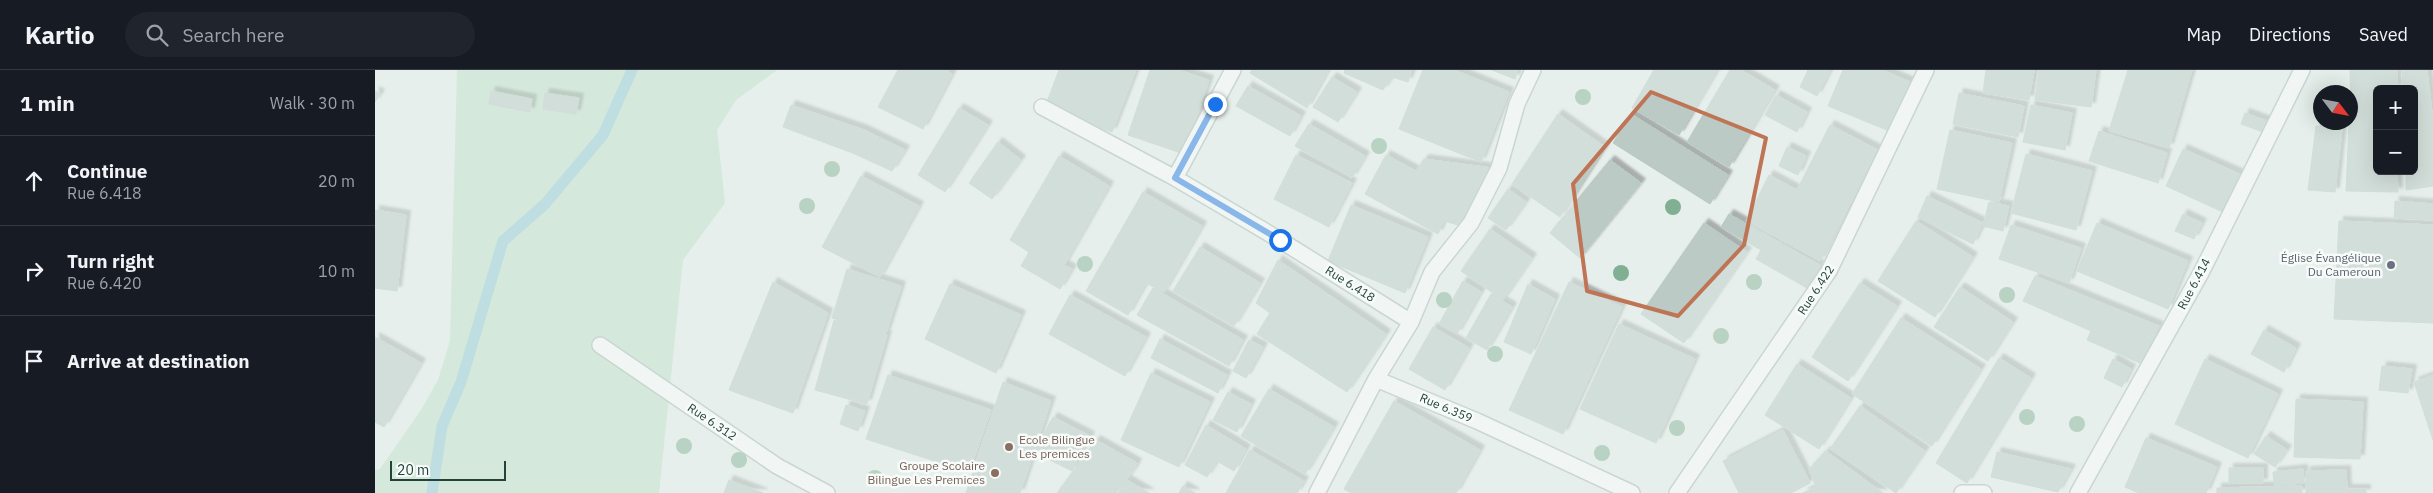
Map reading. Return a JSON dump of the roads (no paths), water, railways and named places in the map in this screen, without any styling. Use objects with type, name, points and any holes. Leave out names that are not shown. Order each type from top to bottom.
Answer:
[{"type":"street","points":[[1175,178],[1233,70]]},
{"type":"street","points":[[1317,493],[1376,379],[1411,322],[1431,272],[1471,223],[1499,168],[1517,104],[1533,70]]},
{"type":"street","name":"Rue 6.422","points":[[1677,493],[1829,271],[1926,70]]},
{"type":"street","name":"Rue 6.414","points":[[2078,493],[2202,271],[2301,70]]},
{"type":"street","name":"Rue 6.418","points":[[1042,107],[1175,178],[1280,240],[1411,322]]},
{"type":"street","name":"Rue 6.312","points":[[600,345],[777,466],[827,493]]},
{"type":"street","name":"Rue 6.359","points":[[1376,379],[1477,421],[1632,493]]},
{"type":"street","points":[[1962,493],[1984,493]]},
{"type":"waterway","points":[[432,493],[442,426],[461,382],[503,241],[545,204],[603,135],[632,70]]},
{"type":"place","name":"Église Évangélique Du Cameroun","points":[[2391,265]]},
{"type":"place","name":"Ecole Bilingue Les premices","points":[[1009,447]]},
{"type":"place","name":"Groupe Scolaire Bilingue Les Premices","points":[[995,473]]}]
